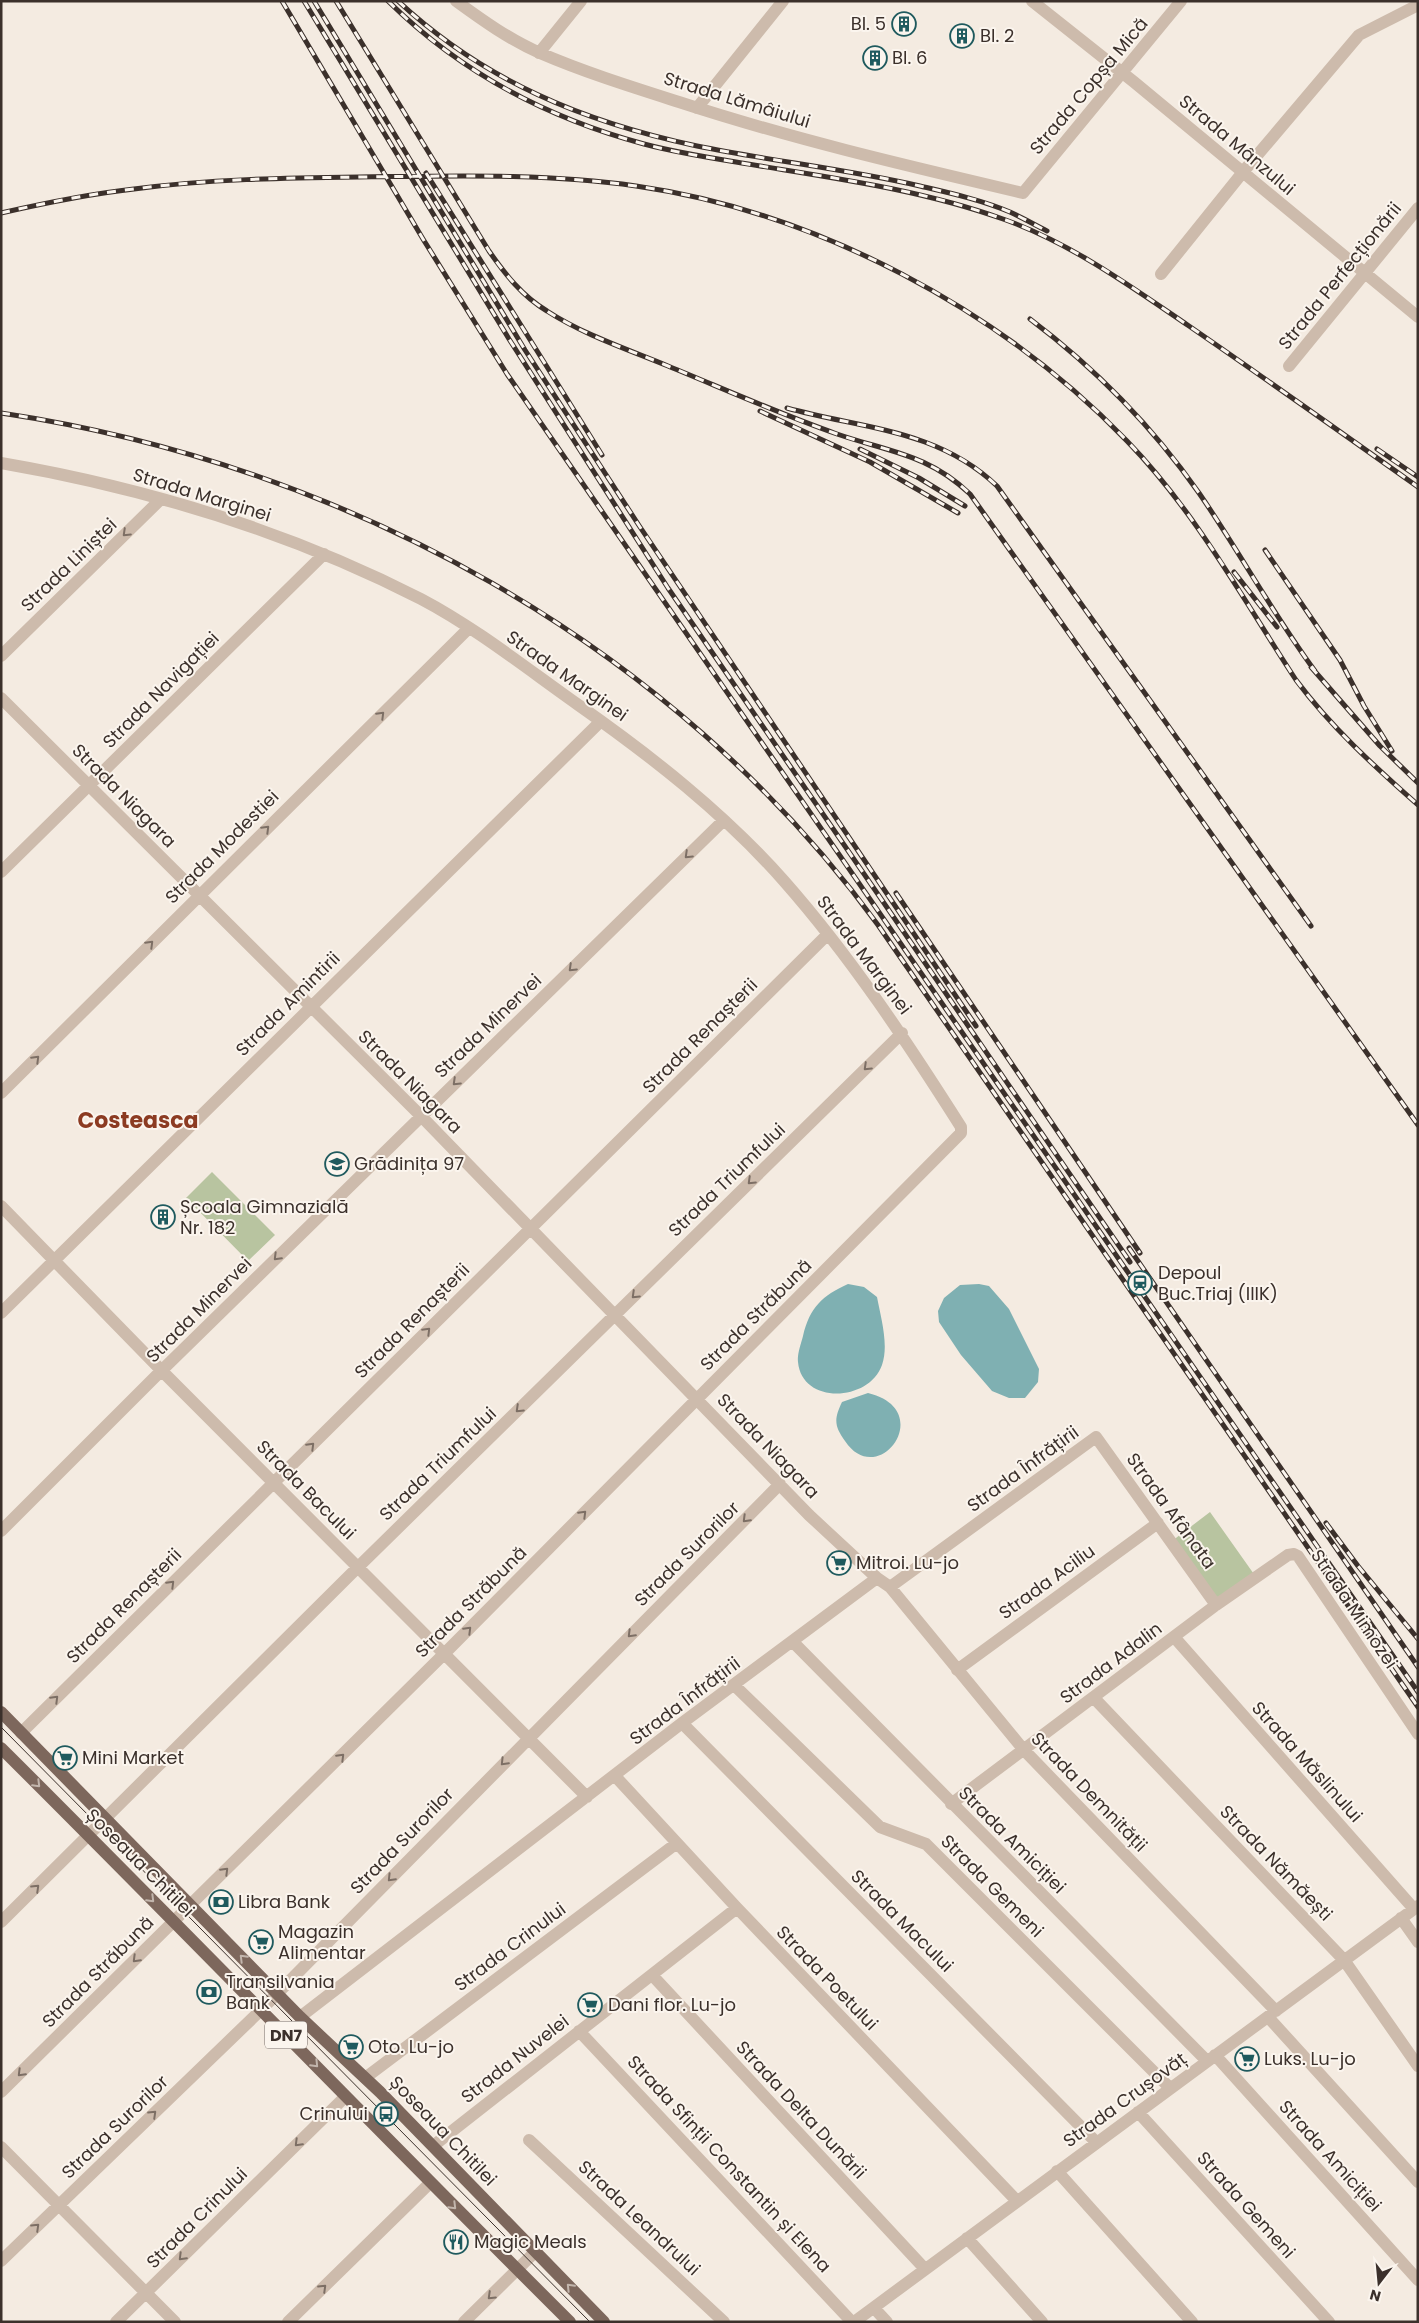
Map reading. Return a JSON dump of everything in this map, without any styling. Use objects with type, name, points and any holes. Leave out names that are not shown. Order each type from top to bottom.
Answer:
[{"type":"main road","name":"Șoseaua Chitilei","points":[[1,1712],[106,1819],[187,1909],[365,2078],[604,2322]]},
{"type":"main road","name":"Șoseaua Chitilei","points":[[2,1749],[430,2183],[570,2322]]},
{"type":"street","name":"Strada Lămâiului","points":[[456,1],[539,53],[609,79],[697,108],[884,160],[1023,193]]},
{"type":"street","points":[[539,53],[581,1]]},
{"type":"street","points":[[697,108],[783,1]]},
{"type":"street","name":"Strada Mânzului","points":[[1032,1],[1122,72],[1418,317]]},
{"type":"street","name":"Strada Copșa Mică","points":[[1023,193],[1181,1]]},
{"type":"street","points":[[1161,274],[1243,172],[1359,35],[1418,5]]},
{"type":"street","name":"Strada Perfecționării","points":[[1289,366],[1418,208]]},
{"type":"street","name":"Strada Marginei","points":[[1,464],[100,483],[216,516],[324,554],[423,600],[469,628],[666,769],[723,820],[782,879],[828,934],[902,1033],[961,1127],[961,1133]]},
{"type":"street","name":"Strada Liniștei","points":[[1,656],[161,499]]},
{"type":"street","name":"Strada Navigației","points":[[1,872],[324,554]]},
{"type":"street","name":"Strada Modestiei","points":[[1,1093],[469,628]]},
{"type":"street","name":"Strada Niagara","points":[[1,698],[420,1116],[846,1551],[877,1578]]},
{"type":"street","name":"Strada Amintirii","points":[[1,1313],[310,1006],[601,721]]},
{"type":"street","name":"Strada Minervei","points":[[1,1531],[420,1116],[723,820]]},
{"type":"street","name":"Strada Renașterii","points":[[20,1733],[828,934]]},
{"type":"street","name":"Strada Triumfului","points":[[1,1922],[902,1033]]},
{"type":"street","name":"Strada Străbună","points":[[1,2092],[445,1653],[961,1133]]},
{"type":"street","name":"Strada Bacului","points":[[1,1206],[273,1483],[587,1797]]},
{"type":"street","name":"Strada Afânata","points":[[1096,1437],[1216,1605]]},
{"type":"street","name":"Strada Înfrățirii","points":[[890,1587],[1096,1437]]},
{"type":"street","name":"Strada Surorilor","points":[[1,2261],[261,2010],[780,1484]]},
{"type":"street","name":"Strada Aciliu","points":[[957,1670],[1158,1523]]},
{"type":"street","name":"Strada Adalin","points":[[951,1804],[1216,1605],[1288,1555],[1294,1554]]},
{"type":"street","name":"Strada Mimozei","points":[[1294,1554],[1298,1556],[1418,1734]]},
{"type":"street","points":[[877,1578],[890,1587]]},
{"type":"street","name":"Strada Înfrățirii","points":[[300,2017],[682,1724],[877,1578]]},
{"type":"street","name":"Strada Demnității","points":[[890,1587],[1023,1749],[1272,2014],[1418,2182]]},
{"type":"street","name":"Strada Măslinului","points":[[1174,1638],[1416,1907]]},
{"type":"street","name":"Strada Amiciției","points":[[793,1642],[951,1804],[1211,2058],[1418,2280]]},
{"type":"street","name":"Strada Gemeni","points":[[734,1685],[880,1827],[926,1844],[1170,2088]]},
{"type":"street","name":"Strada Nămăești","points":[[1094,1698],[1344,1960],[1418,2066]]},
{"type":"street","name":"Strada Macului","points":[[682,1724],[1097,2142]]},
{"type":"street","name":"Strada Poetului","points":[[616,1776],[737,1908],[1017,2202]]},
{"type":"street","name":"Strada Crinului","points":[[365,2078],[677,1843]]},
{"type":"street","name":"Strada Crușovăț","points":[[853,2322],[1416,1907]]},
{"type":"street","name":"Strada Nuvelei","points":[[433,2146],[737,1908]]},
{"type":"street","points":[[1401,1918],[1418,1942]]},
{"type":"street","name":"Strada Delta Dunării","points":[[652,1975],[925,2270]]},
{"type":"street","name":"Strada Sfinții Constantin și Elena","points":[[580,2031],[853,2322]]},
{"type":"street","name":"Strada Crinului","points":[[116,2322],[345,2097]]},
{"type":"street","name":"Strada Gemeni","points":[[1138,2112],[1329,2322]]},
{"type":"street","name":"Strada Leandrului","points":[[529,2140],[724,2322]]},
{"type":"street","points":[[1,2147],[175,2322]]},
{"type":"street","points":[[1057,2172],[1192,2322]]},
{"type":"street","points":[[288,2322],[430,2183]]},
{"type":"street","points":[[967,2238],[1042,2322]]},
{"type":"street","points":[[464,2322],[535,2252]]},
{"type":"street","points":[[874,2308],[888,2322]]},
{"type":"green space","points":[[212,1172],[275,1235],[248,1261],[186,1198]]},
{"type":"green space","points":[[1210,1512],[1256,1577],[1216,1605],[1172,1541]]},
{"type":"water","points":[[848,1284],[864,1287],[877,1297],[884,1331],[884,1357],[875,1377],[864,1386],[851,1392],[837,1394],[823,1392],[811,1386],[802,1376],[798,1362],[799,1349],[813,1310],[824,1298]]},
{"type":"water","points":[[979,1284],[989,1286],[1009,1309],[1039,1369],[1038,1382],[1025,1398],[1009,1398],[992,1391],[961,1355],[939,1322],[938,1311],[944,1298],[960,1285]]},
{"type":"water","points":[[868,1393],[888,1402],[899,1415],[900,1429],[895,1442],[885,1452],[872,1457],[858,1454],[845,1441],[836,1422],[842,1402]]},
{"type":"tram line","points":[[1,1727],[590,2322]]},
{"type":"railway","points":[[282,1],[423,239],[507,374],[1418,1692]]},
{"type":"railway","points":[[304,1],[509,339],[668,588],[1130,1262]]},
{"type":"railway","points":[[314,1],[525,350],[640,527],[976,1026]]},
{"type":"railway","points":[[336,1],[489,251],[501,268],[530,299],[561,320],[591,334],[773,410],[837,434],[891,450],[923,462],[939,470],[970,494],[1418,1125]]},
{"type":"railway","points":[[388,1],[445,50],[475,71],[539,106],[573,121],[644,144],[678,152],[871,184],[938,199],[1003,219],[1052,240],[1099,266],[1145,296],[1418,487]]},
{"type":"railway","points":[[398,1],[465,54],[501,76],[575,111],[655,136],[697,146],[864,175],[954,194],[1015,214],[1047,231]]},
{"type":"railway","points":[[426,173],[602,455]]},
{"type":"railway","points":[[1,213],[100,193],[218,181],[463,176],[533,177],[636,186],[704,199],[771,218],[838,244],[902,274],[964,310],[1023,350],[1077,393],[1127,441],[1175,496],[1217,556],[1296,680],[1309,697],[1354,746],[1418,805]]},
{"type":"railway","points":[[1030,319],[1100,378],[1162,444],[1199,493],[1315,671]]},
{"type":"railway","points":[[787,408],[871,427],[924,442],[950,453],[974,467],[997,486],[1311,926]]},
{"type":"railway","points":[[760,411],[870,462],[958,513]]},
{"type":"railway","points":[[1,413],[129,438],[254,475],[375,523],[491,582],[600,653],[702,733],[795,824],[878,925],[1418,1707]]},
{"type":"railway","points":[[860,449],[919,478],[965,506]]},
{"type":"railway","points":[[1377,449],[1418,477]]},
{"type":"railway","points":[[1265,550],[1340,660],[1364,706],[1392,751]]},
{"type":"railway","points":[[1234,572],[1277,627]]},
{"type":"railway","points":[[1311,667],[1380,746],[1418,783]]},
{"type":"railway","points":[[896,893],[1140,1253]]},
{"type":"railway","points":[[1129,1248],[1418,1667]]},
{"type":"railway","points":[[1326,1523],[1358,1566],[1418,1639]]},
{"type":"place","name":"Bl. 5","points":[[904,24]]},
{"type":"place","name":"Bl. 2","points":[[962,36]]},
{"type":"place","name":"Bl. 6","points":[[875,58]]},
{"type":"place","name":"Grădinița 97","points":[[337,1164]]},
{"type":"place","name":"Școala Gimnazială Nr. 182","points":[[163,1217]]},
{"type":"place","name":"Depoul Buc.Triaj (IIIK)","points":[[1140,1283]]},
{"type":"place","name":"Mitroi. Lu-jo","points":[[839,1563]]},
{"type":"place","name":"Mini Market","points":[[65,1758]]},
{"type":"place","name":"Libra Bank","points":[[221,1902]]},
{"type":"place","name":"Magazin Alimentar","points":[[261,1942]]},
{"type":"place","name":"Transilvania Bank","points":[[209,1992]]},
{"type":"place","name":"Dani flor. Lu-jo","points":[[590,2005]]},
{"type":"place","name":"Oto. Lu-jo","points":[[351,2047]]},
{"type":"place","name":"Luks. Lu-jo","points":[[1247,2059]]},
{"type":"place","name":"Crinului","points":[[386,2114]]},
{"type":"place","name":"Magic Meals","points":[[456,2242]]},
{"type":"district","name":"Costeasca","points":[[138,1120]]}]
